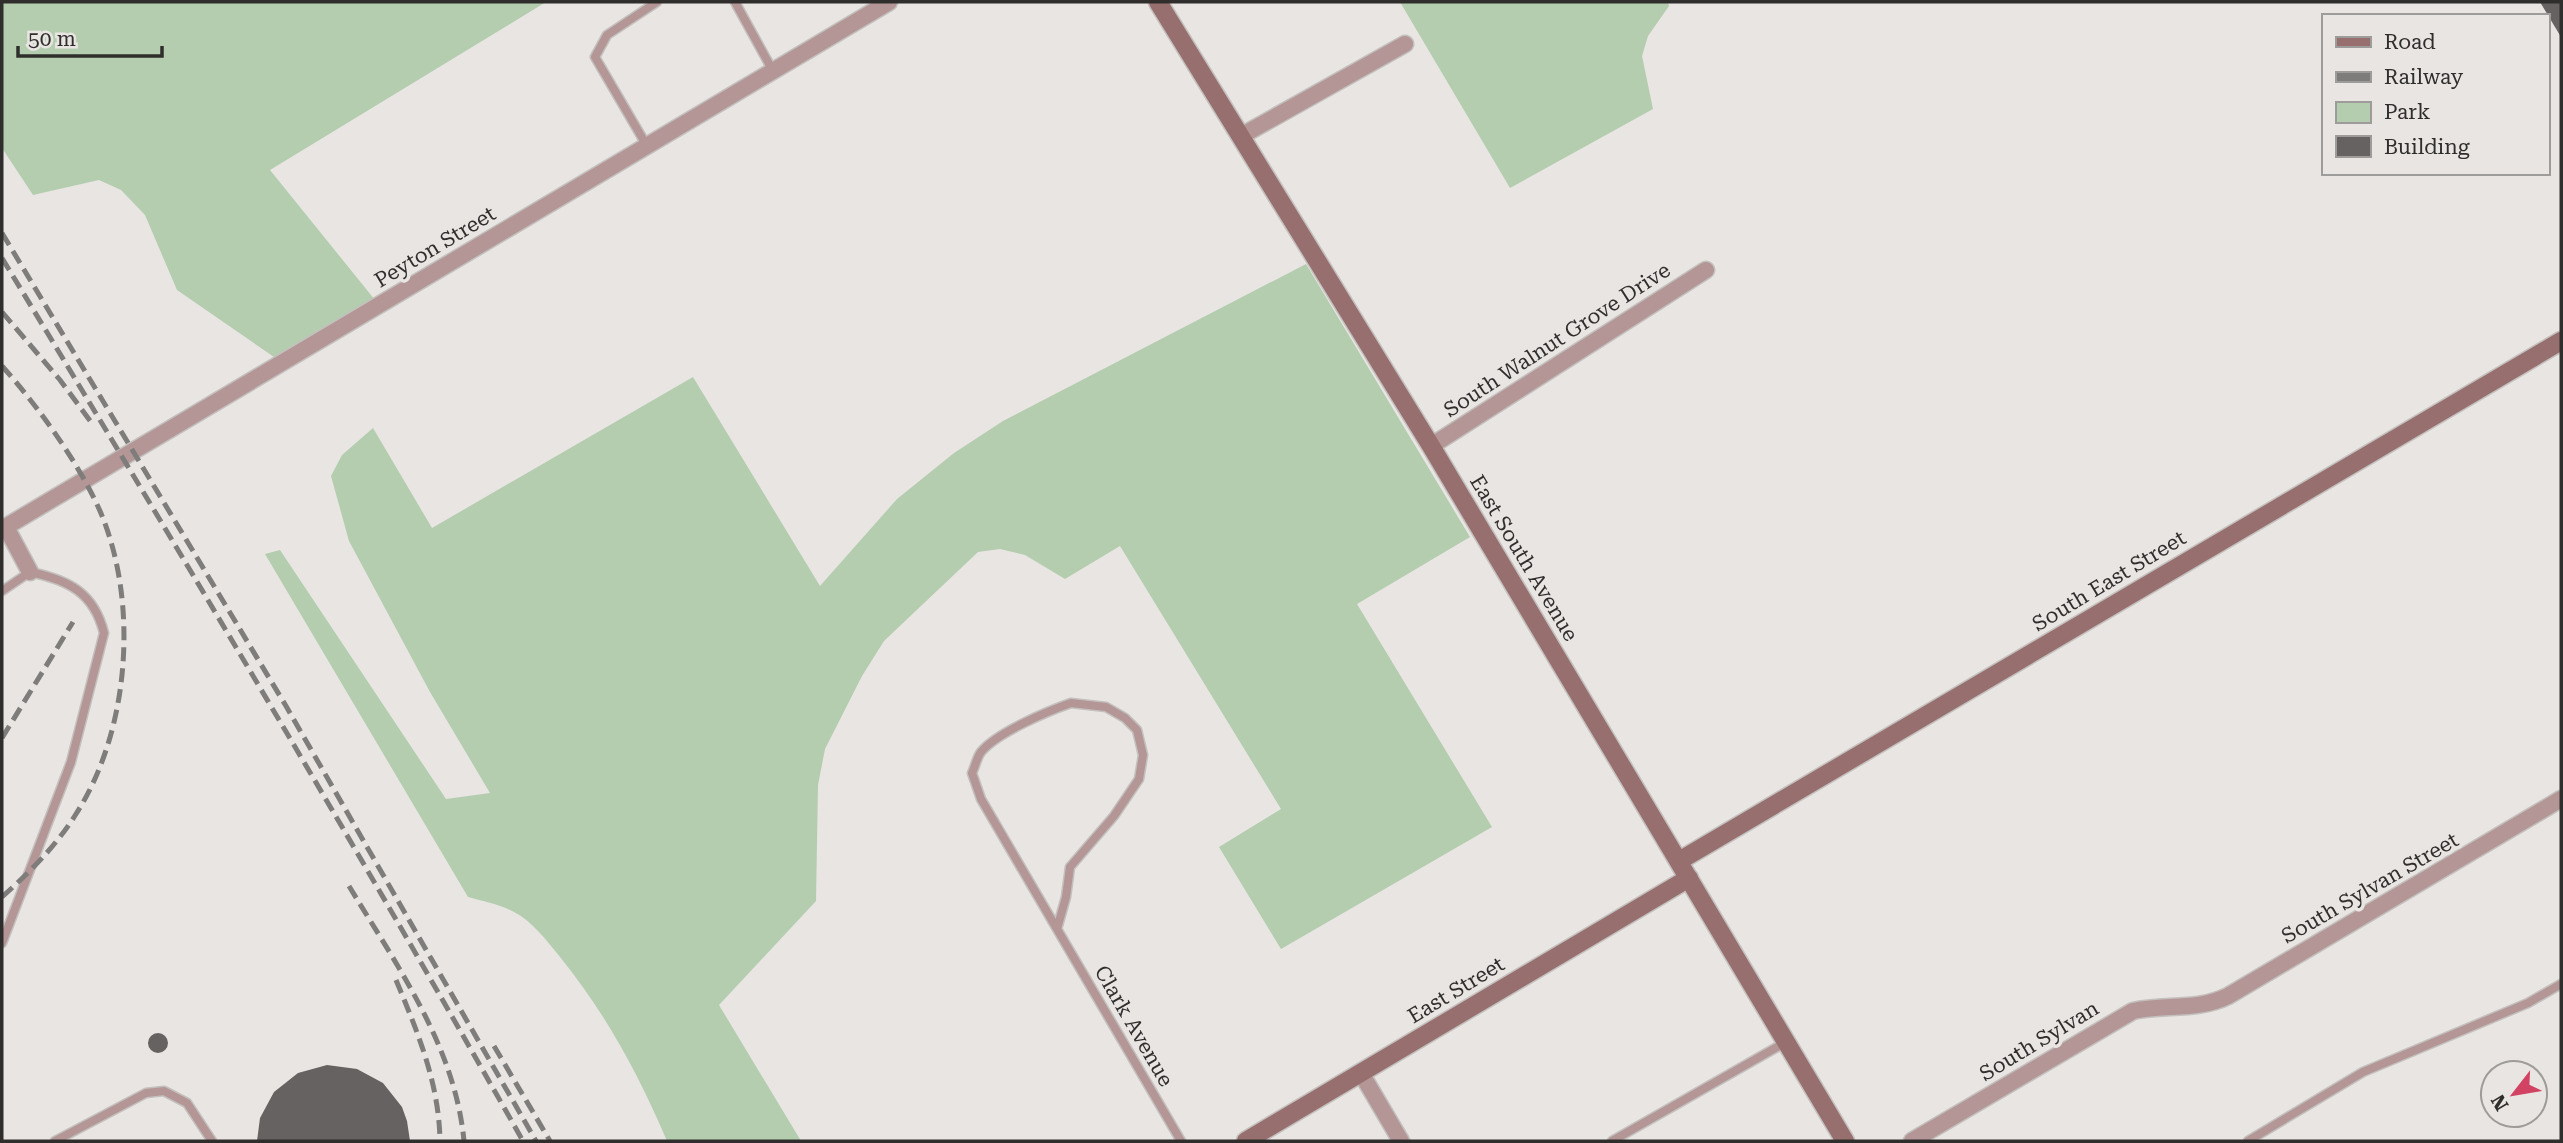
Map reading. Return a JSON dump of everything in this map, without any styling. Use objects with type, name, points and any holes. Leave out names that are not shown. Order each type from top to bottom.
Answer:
[{"type":"street","name":"Peyton Street","points":[[4,528],[889,2]]},
{"type":"street","name":"East South Avenue","points":[[1158,2],[1431,446],[1845,1141]]},
{"type":"street","points":[[1241,136],[1405,44]]},
{"type":"street","name":"South Walnut Grove Drive","points":[[1431,446],[1706,270]]},
{"type":"street","name":"South East Street","points":[[1679,861],[2561,341]]},
{"type":"street","points":[[4,528],[30,572]]},
{"type":"street","name":"South Sylvan Street","points":[[2197,1005],[2228,996],[2561,799]]},
{"type":"street","name":"East Street","points":[[1246,1141],[1689,878]]},
{"type":"street","name":"South Sylvan","points":[[1912,1141],[2133,1011],[2149,1007],[2197,1005]]},
{"type":"street","points":[[1361,1073],[1401,1141]]},
{"type":"lane","points":[[647,146],[595,57],[607,35],[657,2]]},
{"type":"lane","points":[[735,2],[772,71]]},
{"type":"lane","points":[[2,591],[30,572],[53,576],[82,592],[100,616],[104,633],[71,762],[2,943]]},
{"type":"lane","name":"Clark Avenue","points":[[1058,929],[1070,867],[1114,816],[1139,779],[1143,755],[1137,730],[1125,718],[1106,707],[1071,703],[1043,713],[981,752],[972,773],[981,799],[1181,1141]]},
{"type":"lane","points":[[2248,1141],[2363,1072],[2529,1003],[2561,984]]},
{"type":"lane","points":[[1612,1141],[1787,1042]]},
{"type":"lane","points":[[55,1141],[146,1093],[164,1091],[187,1103],[212,1141]]},
{"type":"green space","points":[[2,2],[546,2],[270,170],[375,300],[274,357],[177,290],[145,215],[121,190],[99,180],[33,195],[2,148]]},
{"type":"green space","points":[[1400,2],[1668,2],[1669,6],[1648,36],[1642,56],[1653,109],[1510,188]]},
{"type":"green space","points":[[1306,264],[1470,537],[1357,604],[1492,827],[1281,949],[1219,847],[1281,809],[1120,546],[1065,579],[1025,555],[1000,549],[978,552],[884,641],[862,676],[825,749],[818,785],[816,901],[719,1005],[801,1141],[667,1141],[620,1045],[577,978],[550,944],[521,916],[497,905],[468,897],[265,554],[280,550],[446,799],[490,793],[430,692],[349,541],[331,476],[342,455],[373,428],[432,528],[693,377],[820,586],[897,499],[954,453],[1003,421]]},
{"type":"building","points":[[2540,2],[2561,2],[2561,37],[2549,14]]},
{"type":"building","points":[[154,1033],[162,1033],[168,1043],[162,1053],[154,1053],[148,1047],[148,1039]]},
{"type":"building","points":[[327,1065],[357,1069],[383,1083],[402,1107],[410,1141],[257,1141],[260,1118],[274,1092],[298,1073]]},
{"type":"railway","points":[[2,233],[286,706],[536,1141]]},
{"type":"railway","points":[[2,258],[266,698],[523,1141]]},
{"type":"railway","points":[[2,312],[60,380],[91,422]]},
{"type":"railway","points":[[2,366],[56,435],[100,511],[112,547],[120,585],[124,625],[118,705],[108,744],[94,781],[60,837],[2,897]]},
{"type":"railway","points":[[2,738],[73,622]]},
{"type":"railway","points":[[349,886],[404,977],[436,1040],[449,1072],[464,1141]]},
{"type":"railway","points":[[396,980],[431,1079],[440,1141]]},
{"type":"railway","points":[[494,1046],[550,1141]]}]
